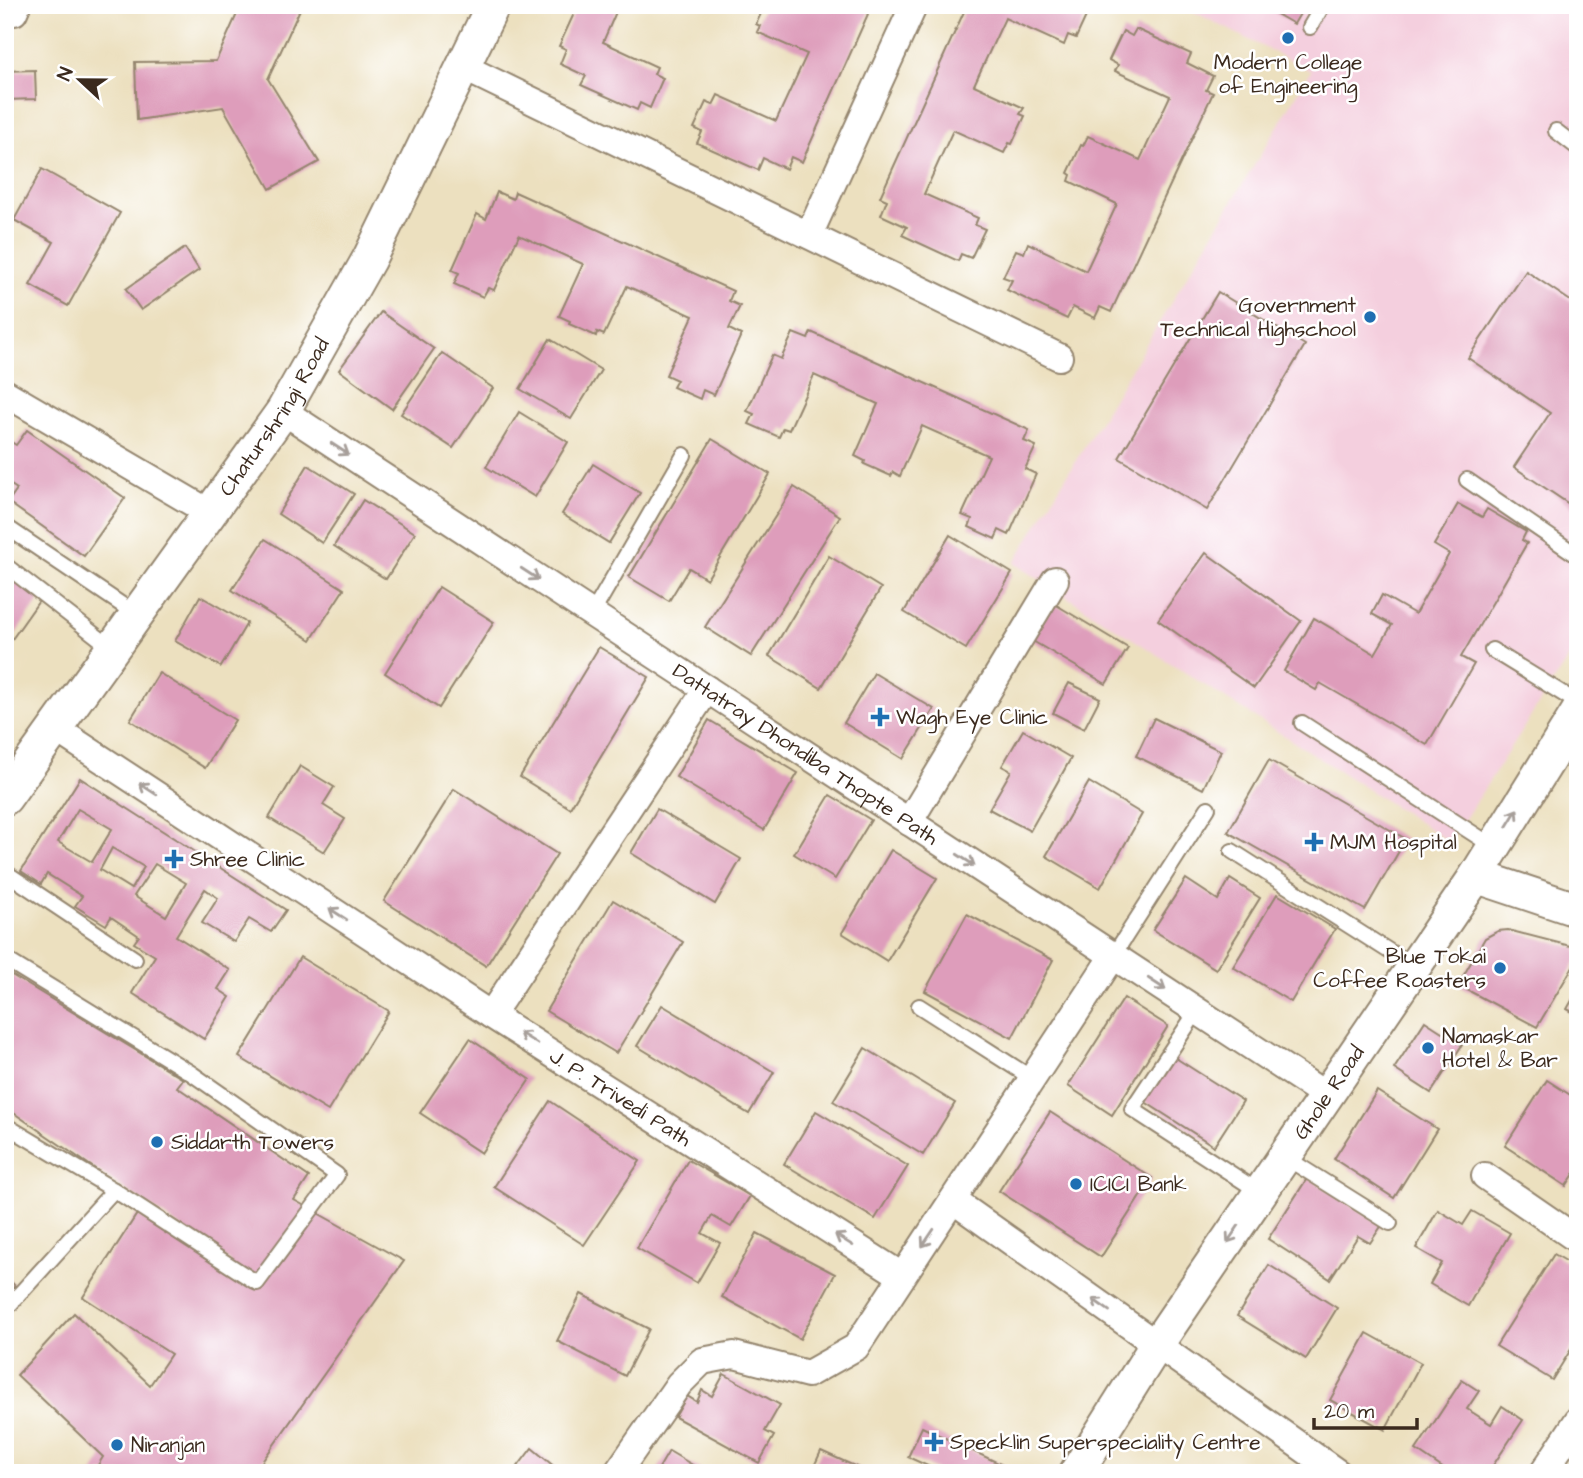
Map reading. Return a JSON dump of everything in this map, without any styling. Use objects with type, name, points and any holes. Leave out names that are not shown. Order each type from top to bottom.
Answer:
[{"type":"street","name":"Chaturshringi Road","points":[[5,798],[283,411],[369,259],[493,5]]},
{"type":"street","points":[[809,235],[914,5]]},
{"type":"street","points":[[463,67],[1059,357]]},
{"type":"street","points":[[5,393],[211,513]]},
{"type":"street","name":"Dattatray Dhondiba Thopte Path","points":[[283,411],[1326,1096]]},
{"type":"street","points":[[909,822],[1055,580]]},
{"type":"street","points":[[491,1015],[707,689]]},
{"type":"street","name":"Ghole Road","points":[[1076,1473],[1157,1344],[1476,876],[1578,712]]},
{"type":"street","name":"J. P. Trivedi Path","points":[[56,729],[491,1015],[902,1276]]},
{"type":"street","points":[[1476,876],[1578,910]]},
{"type":"street","points":[[617,1473],[679,1384],[702,1361],[734,1355],[808,1374],[856,1347],[1113,956]]},
{"type":"street","points":[[1485,1176],[1578,1240]]},
{"type":"street","points":[[954,1200],[1338,1473]]},
{"type":"street","points":[[1543,1473],[1578,1420]]},
{"type":"lane","points":[[1310,27],[1323,5]]},
{"type":"lane","points":[[1556,131],[1578,148]]},
{"type":"lane","points":[[592,614],[684,455]]},
{"type":"lane","points":[[1467,480],[1578,556]]},
{"type":"lane","points":[[5,526],[138,615]]},
{"type":"lane","points":[[5,565],[113,649]]},
{"type":"lane","points":[[1492,650],[1578,703]]},
{"type":"lane","points":[[1302,723],[1494,847]]},
{"type":"lane","points":[[1113,956],[1208,808]]},
{"type":"lane","points":[[1232,851],[1414,967]]},
{"type":"lane","points":[[5,872],[135,959]]},
{"type":"lane","points":[[5,959],[191,1073],[337,1175],[257,1283],[114,1190],[5,1125]]},
{"type":"lane","points":[[919,1006],[1033,1079]]},
{"type":"lane","points":[[1197,1011],[1132,1109],[1261,1193]]},
{"type":"lane","points":[[1285,1157],[1390,1223]]},
{"type":"lane","points":[[5,1310],[114,1190]]},
{"type":"shaded area","name":"Government Technical Highschool","points":[[1180,5],[1578,5],[1578,643],[1450,842],[1014,563],[1311,71]]},
{"type":"building","points":[[241,5],[302,5],[268,79],[319,162],[270,189],[223,107],[137,120],[135,62],[216,61]]},
{"type":"building","points":[[578,5],[619,5],[603,42],[657,67],[654,74],[663,78],[650,108],[640,103],[637,110],[581,85],[586,76],[560,64],[566,49],[559,46]]},
{"type":"building","points":[[765,5],[818,5],[828,10],[831,5],[872,5],[802,162],[791,157],[786,169],[763,158],[758,170],[697,143],[702,132],[694,128],[706,102],[713,105],[718,95],[776,121],[807,54],[757,32],[760,26],[756,24]]},
{"type":"building","points":[[967,5],[1081,5],[1079,8],[1088,12],[1076,38],[1068,35],[1064,45],[1005,18],[974,85],[1024,108],[1020,114],[1025,116],[1012,144],[1009,143],[1004,153],[953,130],[924,194],[978,218],[975,225],[985,229],[971,258],[961,254],[958,261],[902,235],[907,227],[881,215],[887,200],[880,197]]},
{"type":"building","points":[[1261,5],[1305,5],[1294,24]]},
{"type":"building","points":[[1136,29],[1191,54],[1187,63],[1213,76],[1206,90],[1213,93],[1111,312],[1100,307],[1095,318],[1073,307],[1067,319],[1007,290],[1012,280],[1003,277],[1016,250],[1024,253],[1028,243],[1086,271],[1117,204],[1069,181],[1071,175],[1068,173],[1081,145],[1083,146],[1088,136],[1140,160],[1170,96],[1115,71],[1118,65],[1109,60],[1123,31],[1132,36]]},
{"type":"building","points":[[35,70],[36,99],[5,100],[5,71]]},
{"type":"building","points":[[42,169],[120,213],[68,306],[30,285],[54,242],[14,220]]},
{"type":"building","points":[[497,192],[513,199],[515,192],[733,291],[729,301],[740,306],[729,329],[741,335],[714,395],[703,390],[700,399],[673,387],[677,380],[666,375],[693,316],[627,286],[604,335],[597,332],[596,336],[569,324],[570,321],[559,316],[583,264],[519,235],[494,290],[488,288],[483,297],[454,284],[459,273],[452,270],[477,214],[486,219]]},
{"type":"building","points":[[185,248],[199,270],[141,310],[126,289]]},
{"type":"building","points":[[1526,271],[1578,306],[1578,510],[1514,467],[1550,413],[1468,358]]},
{"type":"building","points":[[1218,292],[1305,345],[1207,510],[1119,458]]},
{"type":"building","points":[[381,312],[434,349],[392,409],[339,370]]},
{"type":"building","points":[[811,332],[1029,430],[1024,441],[1036,446],[1025,469],[1036,474],[1009,535],[999,530],[995,539],[969,527],[972,519],[962,515],[989,456],[922,426],[900,476],[893,472],[891,476],[864,464],[865,461],[855,456],[878,404],[814,375],[789,430],[783,428],[779,437],[749,424],[754,414],[747,411],[772,355],[781,359],[793,333],[808,339]]},
{"type":"building","points":[[550,339],[601,370],[571,419],[520,389]]},
{"type":"building","points":[[442,353],[493,388],[453,448],[401,414]]},
{"type":"building","points":[[519,412],[568,442],[535,497],[486,467]]},
{"type":"building","points":[[27,430],[125,498],[84,556],[8,502],[17,489],[5,481],[5,438],[16,445]]},
{"type":"building","points":[[712,439],[770,474],[707,579],[689,568],[669,601],[629,577]]},
{"type":"building","points":[[593,464],[640,493],[609,543],[562,514]]},
{"type":"building","points":[[308,465],[354,494],[322,543],[278,514]]},
{"type":"building","points":[[794,487],[840,516],[751,656],[705,627]]},
{"type":"building","points":[[363,500],[415,533],[386,579],[334,546]]},
{"type":"building","points":[[1458,504],[1482,517],[1487,509],[1526,532],[1522,540],[1527,543],[1461,657],[1474,664],[1427,745],[1320,683],[1316,690],[1284,671],[1314,618],[1375,654],[1392,625],[1372,614],[1382,595],[1415,614],[1449,554],[1434,545]]},
{"type":"building","points":[[950,535],[1012,573],[966,649],[904,612]]},
{"type":"building","points":[[265,539],[344,589],[311,640],[232,590]]},
{"type":"building","points":[[1206,553],[1301,621],[1254,688],[1158,620]]},
{"type":"building","points":[[829,556],[881,588],[821,688],[769,656]]},
{"type":"building","points":[[5,573],[41,598],[5,649]]},
{"type":"building","points":[[439,587],[494,622],[439,708],[385,673]]},
{"type":"building","points":[[200,596],[247,623],[221,667],[175,641]]},
{"type":"building","points":[[1053,603],[1128,648],[1106,684],[1031,640]]},
{"type":"building","points":[[599,647],[649,677],[570,808],[520,777]]},
{"type":"building","points":[[159,673],[235,720],[205,768],[130,720]]},
{"type":"building","points":[[874,673],[934,709],[903,759],[844,723]]},
{"type":"building","points":[[1069,683],[1100,698],[1084,729],[1053,713]]},
{"type":"building","points":[[1154,718],[1221,751],[1203,789],[1136,756]]},
{"type":"building","points":[[709,720],[798,773],[764,830],[676,777]]},
{"type":"building","points":[[1023,730],[1071,758],[1030,831],[989,809],[1011,771],[1002,766]]},
{"type":"building","points":[[1269,760],[1406,839],[1365,910],[1228,832]]},
{"type":"building","points":[[300,766],[334,787],[323,805],[345,819],[324,852],[269,818]]},
{"type":"building","points":[[80,778],[286,910],[271,932],[249,919],[234,942],[202,923],[218,898],[205,889],[176,936],[230,970],[218,989],[230,997],[204,1039],[132,993],[155,956],[134,943],[139,936],[111,917],[106,925],[75,906],[82,896],[47,874],[41,884],[21,871]],"holes":[[[78,809],[112,829],[92,862],[58,842]],[[112,848],[144,867],[131,889],[100,870]],[[155,864],[186,883],[166,916],[134,896]]]},
{"type":"building","points":[[1089,782],[1142,814],[1100,888],[1046,856]]},
{"type":"building","points":[[454,789],[557,854],[486,966],[384,901]]},
{"type":"building","points":[[830,795],[871,820],[835,879],[794,854]]},
{"type":"building","points":[[657,809],[741,859],[715,904],[631,853]]},
{"type":"building","points":[[891,850],[937,878],[887,961],[842,933]]},
{"type":"building","points":[[1186,879],[1218,900],[1230,879],[1260,898],[1216,969],[1153,930]]},
{"type":"building","points":[[1277,894],[1335,929],[1291,1002],[1233,967]]},
{"type":"building","points":[[613,900],[683,942],[616,1053],[546,1011]]},
{"type":"building","points":[[967,914],[1053,960],[1012,1038],[925,991]]},
{"type":"building","points":[[1508,930],[1578,948],[1578,958],[1537,1027],[1458,985],[1485,938],[1498,931]]},
{"type":"building","points":[[300,957],[389,1011],[328,1111],[239,1057]]},
{"type":"building","points":[[5,971],[183,1079],[177,1087],[309,1177],[294,1200],[404,1261],[254,1473],[93,1473],[103,1457],[17,1375],[74,1313],[150,1385],[171,1354],[83,1297],[137,1214],[225,1271],[231,1262],[5,1107]]},
{"type":"building","points":[[1578,990],[1578,1015],[1567,1009]]},
{"type":"building","points":[[1124,998],[1168,1026],[1112,1115],[1068,1086]]},
{"type":"building","points":[[662,1005],[774,1072],[749,1114],[637,1046]]},
{"type":"building","points":[[1425,1021],[1462,1045],[1431,1093],[1394,1069]]},
{"type":"building","points":[[470,1039],[530,1079],[481,1153],[420,1113]]},
{"type":"building","points":[[865,1048],[955,1103],[923,1155],[833,1101]]},
{"type":"building","points":[[1171,1055],[1243,1101],[1214,1146],[1142,1100]]},
{"type":"building","points":[[1547,1080],[1578,1100],[1578,1168],[1566,1186],[1505,1146]]},
{"type":"building","points":[[1377,1091],[1437,1129],[1394,1198],[1334,1159]]},
{"type":"building","points":[[550,1101],[640,1161],[584,1245],[494,1187]]},
{"type":"building","points":[[816,1111],[908,1166],[875,1219],[784,1164]]},
{"type":"building","points":[[1050,1112],[1152,1178],[1101,1257],[999,1191]]},
{"type":"building","points":[[688,1160],[750,1196],[731,1227],[712,1216],[702,1233],[720,1243],[697,1283],[637,1248]]},
{"type":"building","points":[[1308,1177],[1382,1225],[1370,1243],[1358,1236],[1330,1279],[1268,1239]]},
{"type":"building","points":[[1438,1210],[1463,1225],[1472,1211],[1510,1233],[1468,1306],[1430,1284],[1442,1263],[1416,1248]]},
{"type":"building","points":[[757,1233],[835,1274],[800,1339],[722,1297]]},
{"type":"building","points":[[1554,1254],[1578,1268],[1578,1338],[1552,1380],[1496,1346]]},
{"type":"building","points":[[1269,1265],[1337,1308],[1306,1359],[1237,1316]]},
{"type":"building","points":[[5,1275],[15,1286],[5,1295]]},
{"type":"building","points":[[581,1294],[649,1329],[625,1376],[557,1341]]},
{"type":"building","points":[[1367,1333],[1421,1363],[1385,1430],[1330,1400]]},
{"type":"building","points":[[724,1374],[780,1405],[765,1431],[774,1436],[759,1463],[675,1417],[687,1396],[697,1402],[702,1390],[712,1396]]},
{"type":"building","points":[[1462,1380],[1479,1391],[1467,1409],[1491,1424],[1502,1406],[1523,1420],[1488,1473],[1450,1473],[1416,1450]]},
{"type":"building","name":"Specklin Superspeciality Centre","points":[[922,1427],[1009,1468],[1007,1473],[943,1473],[908,1457]]},
{"type":"building","points":[[532,1448],[562,1473],[513,1473]]},
{"type":"building","points":[[669,1451],[706,1473],[656,1473]]},
{"type":"building","points":[[821,1451],[870,1473],[811,1473]]},
{"type":"place","name":"Modern College of Engineering","points":[[1288,38]]},
{"type":"place","name":"Government Technical Highschool","points":[[1370,317]]},
{"type":"place","name":"Wagh Eye Clinic","points":[[880,717]]},
{"type":"place","name":"MJM Hospital","points":[[1314,842]]},
{"type":"place","name":"Shree Clinic","points":[[174,859]]},
{"type":"place","name":"Blue Tokai Coffee Roasters","points":[[1500,968]]},
{"type":"place","name":"Namaskar Hotel & Bar","points":[[1428,1048]]},
{"type":"place","name":"Siddarth Towers","points":[[157,1142]]},
{"type":"place","name":"ICICI Bank","points":[[1076,1184]]},
{"type":"place","name":"Specklin Superspeciality Centre","points":[[934,1442]]},
{"type":"place","name":"Niranjan","points":[[117,1445]]}]
